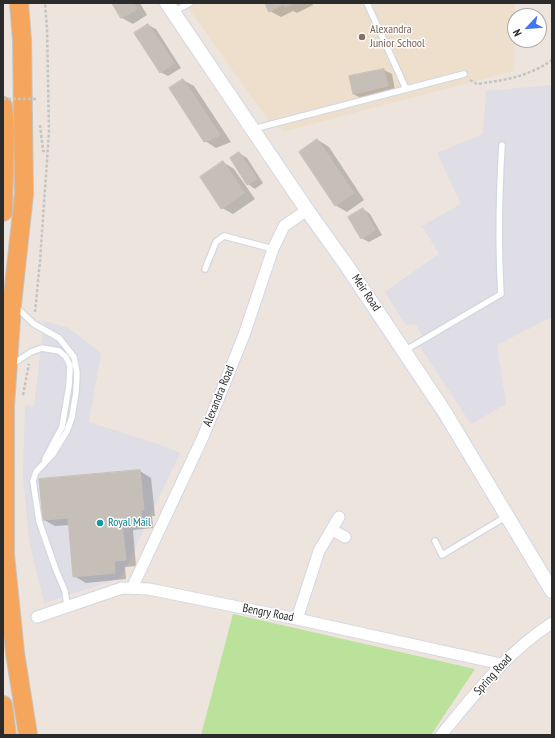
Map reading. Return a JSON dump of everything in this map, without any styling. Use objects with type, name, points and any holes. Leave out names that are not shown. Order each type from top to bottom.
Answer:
[{"type":"highway","points":[[19,3],[22,40],[24,194],[12,304],[5,406],[4,555],[15,653],[28,735]]},
{"type":"highway","points":[[3,106],[5,132],[3,212]]},
{"type":"highway","points":[[4,710],[7,735]]},
{"type":"street","name":"Meir Road","points":[[170,8],[307,210],[347,266],[444,411],[552,592]]},
{"type":"street","name":"Alexandra Road","points":[[132,588],[203,437],[244,334],[273,250],[284,226],[307,210]]},
{"type":"street","points":[[297,619],[319,551],[339,517]]},
{"type":"street","points":[[332,530],[345,537]]},
{"type":"street","name":"Bengry Road","points":[[37,617],[122,588],[149,589],[297,619],[501,664]]},
{"type":"street","name":"Spring Road","points":[[441,735],[501,664],[534,635],[552,623]]},
{"type":"lane","points":[[170,8],[190,3]]},
{"type":"lane","points":[[367,3],[406,89]]},
{"type":"lane","points":[[253,129],[464,74]]},
{"type":"lane","points":[[404,351],[501,294],[498,252],[498,204],[502,145]]},
{"type":"lane","points":[[205,269],[216,242],[224,236],[273,250]]},
{"type":"lane","points":[[12,304],[34,324],[60,338],[74,357],[77,373],[72,417],[67,431],[53,454],[36,472],[33,481],[39,521],[65,592],[67,606]]},
{"type":"lane","points":[[8,368],[31,352],[42,348],[59,352],[66,357],[70,366],[68,397],[62,427],[44,462]]},
{"type":"lane","points":[[435,541],[442,555],[507,516]]},
{"type":"path","points":[[34,324],[40,261],[49,125],[45,3]]},
{"type":"path","points":[[464,74],[477,84],[529,74],[542,68],[552,60]]},
{"type":"path","points":[[3,99],[38,99]]},
{"type":"path","points":[[43,151],[48,151]]},
{"type":"path","points":[[22,397],[31,352]]},
{"type":"shaded area","name":"Alexandra Junior School","points":[[185,3],[515,3],[515,8],[507,8],[507,48],[514,48],[514,71],[285,131],[268,120]]},
{"type":"shaded area","points":[[552,85],[552,317],[497,345],[506,404],[471,424],[421,348],[424,339],[416,324],[406,325],[385,292],[439,254],[422,226],[461,204],[437,153],[483,134],[486,91]]},
{"type":"shaded area","points":[[44,321],[69,328],[101,353],[89,422],[161,445],[180,453],[121,578],[44,603],[29,540],[23,475],[25,405],[34,407]]},
{"type":"green space","points":[[233,614],[475,669],[431,735],[201,735]]},
{"type":"building","points":[[112,3],[133,3],[137,9],[121,18]]},
{"type":"building","points":[[265,3],[294,3],[285,7],[284,4],[269,12]]},
{"type":"building","points":[[148,24],[174,63],[160,73],[134,33]]},
{"type":"building","points":[[384,69],[388,86],[353,94],[349,76]]},
{"type":"building","points":[[183,79],[220,135],[204,142],[169,88]]},
{"type":"building","points":[[317,139],[354,193],[335,206],[299,152]]},
{"type":"building","points":[[239,152],[257,179],[247,185],[230,158]]},
{"type":"building","points":[[223,161],[244,193],[221,209],[200,177]]},
{"type":"building","points":[[363,208],[375,230],[361,239],[348,217]]},
{"type":"building","name":"Royal Mail","points":[[140,470],[144,510],[141,510],[142,522],[122,524],[126,560],[114,561],[115,573],[73,577],[68,518],[43,520],[39,479]]},
{"type":"place","name":"Alexandra Junior School","points":[[362,37]]},
{"type":"place","name":"Royal Mail","points":[[100,523]]}]
